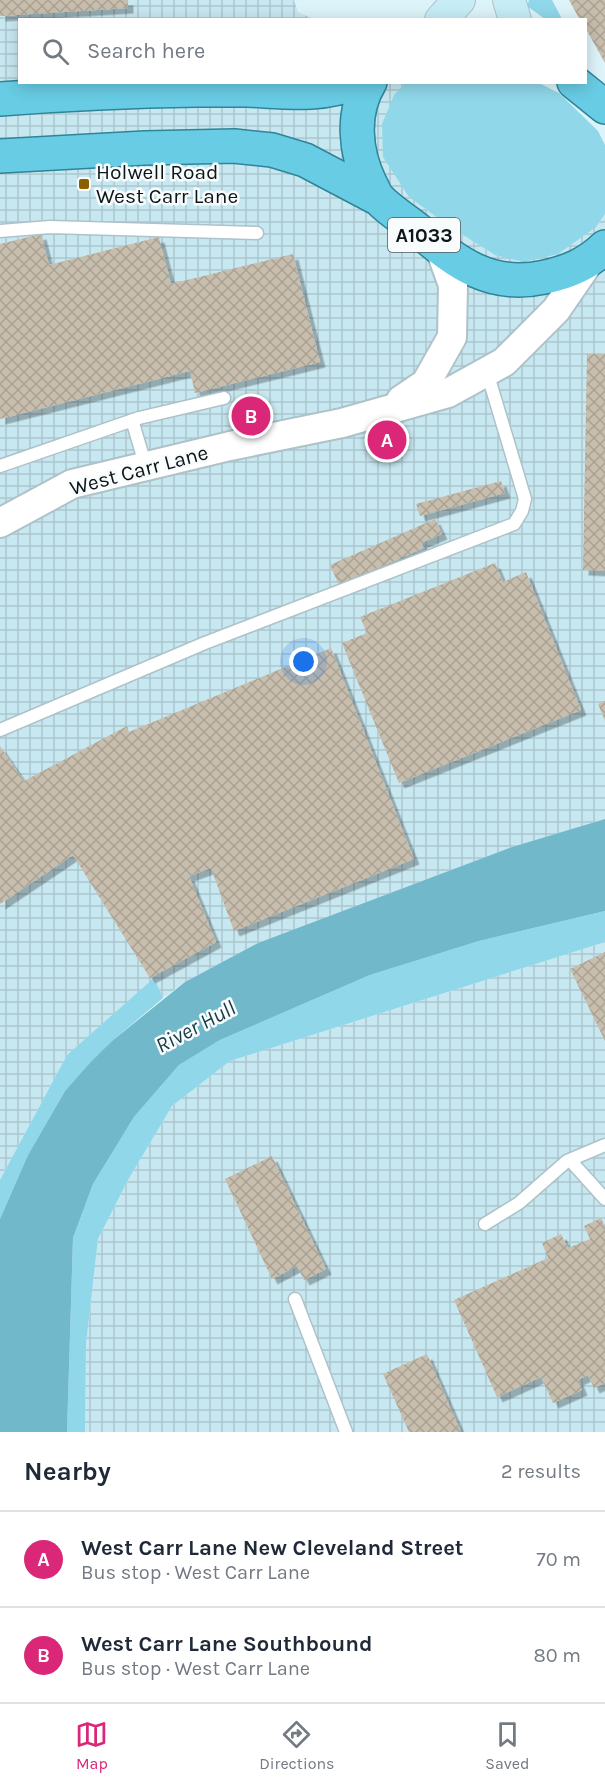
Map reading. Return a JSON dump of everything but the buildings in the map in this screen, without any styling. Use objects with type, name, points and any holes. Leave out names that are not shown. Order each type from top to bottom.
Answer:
[{"type":"highway","points":[[0,99],[85,93],[185,90],[248,90],[300,94],[318,93],[350,84]]},
{"type":"highway","name":"A1033","points":[[369,84],[359,109],[358,152],[377,198]]},
{"type":"highway","points":[[576,84],[605,107]]},
{"type":"highway","name":"A1033","points":[[0,156],[167,147],[234,146],[272,150],[305,160],[377,198],[440,249],[467,267],[490,277],[512,282],[559,274],[597,254]]},
{"type":"main road","points":[[443,18],[459,0]]},
{"type":"main road","points":[[509,0],[514,18]]},
{"type":"street","name":"West Carr Lane","points":[[390,408],[426,383],[452,337],[455,311],[453,285],[440,249]]},
{"type":"street","name":"West Carr Lane","points":[[0,523],[72,484],[342,423],[448,393],[504,363],[556,310],[597,254]]},
{"type":"lane","points":[[0,231],[50,227],[257,233]]},
{"type":"lane","points":[[0,730],[205,643],[514,524],[522,511],[525,499],[487,372]]},
{"type":"lane","points":[[0,466],[132,420],[224,398]]},
{"type":"lane","points":[[132,420],[146,467]]},
{"type":"lane","points":[[485,1224],[519,1203],[570,1160],[605,1145]]},
{"type":"lane","points":[[570,1160],[605,1199]]},
{"type":"lane","points":[[295,1299],[346,1432]]},
{"type":"shaded area","points":[[0,0],[294,0],[298,12],[311,18],[18,18],[18,84],[405,84],[394,95],[409,197],[450,227],[495,255],[596,227],[605,214],[605,819],[512,847],[258,943],[185,982],[163,998],[154,979],[67,1055],[0,1180]]},
{"type":"shaded area","points":[[529,0],[552,0],[561,18],[544,18],[527,6]]},
{"type":"shaded area","points":[[404,84],[541,84],[559,93],[598,131],[605,145],[605,214],[596,227],[558,254],[524,262],[495,255],[450,227],[409,197],[383,157],[382,124],[394,95]]},
{"type":"shaded area","points":[[605,911],[605,942],[230,1061],[172,1106],[128,1180],[98,1239],[86,1344],[85,1432],[67,1432],[73,1238],[93,1184],[134,1117],[179,1065],[220,1040],[370,975],[479,941]]},
{"type":"shaded area","points":[[605,942],[605,1432],[85,1432],[86,1344],[98,1239],[128,1180],[172,1106],[230,1061]]},
{"type":"shaded area","points":[[154,978],[163,998],[112,1041],[65,1091],[28,1155],[0,1219],[0,1180],[67,1055]]},
{"type":"water","name":"River Hull","points":[[605,819],[605,911],[479,941],[370,975],[220,1040],[179,1065],[134,1117],[93,1184],[73,1238],[67,1432],[0,1432],[0,1219],[28,1155],[65,1091],[90,1063],[112,1041],[185,982],[258,943],[512,847]]},
{"type":"place","name":"Holwell Road West Carr Lane","points":[[84,184]]},
{"type":"place","name":"West Carr Lane Southbound","points":[[251,416]]},
{"type":"place","name":"West Carr Lane New Cleveland Street","points":[[387,440]]}]
